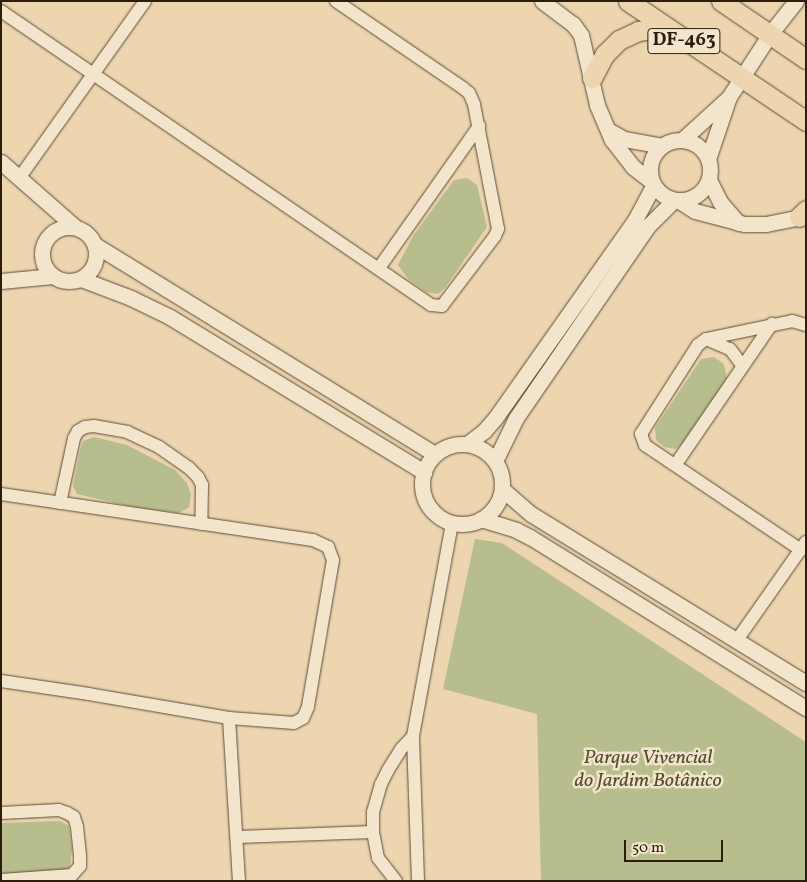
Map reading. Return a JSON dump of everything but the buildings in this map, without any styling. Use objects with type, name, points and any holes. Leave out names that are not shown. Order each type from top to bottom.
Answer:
[{"type":"main road","name":"DF-463","points":[[628,1],[806,121]]},
{"type":"main road","name":"DF-463","points":[[721,1],[806,59]]},
{"type":"main road","points":[[592,78],[605,54],[619,40],[638,31],[664,27]]},
{"type":"street","points":[[20,177],[145,1]]},
{"type":"street","points":[[1,11],[93,76],[431,305],[442,306],[495,236],[498,222],[474,104],[469,93],[336,1]]},
{"type":"street","points":[[542,1],[573,24],[581,35],[597,105],[608,130],[620,152],[633,167],[665,196],[695,211],[738,223],[766,224],[804,214]]},
{"type":"street","points":[[608,130],[624,139],[662,146],[682,140],[729,97],[770,34],[796,1]]},
{"type":"street","points":[[708,159],[729,97]]},
{"type":"street","points":[[379,268],[479,126]]},
{"type":"street","points":[[495,461],[516,418],[648,226],[676,200],[698,193],[708,180],[710,167],[708,159],[698,147],[682,140]]},
{"type":"street","points":[[467,444],[484,431],[496,417],[635,220],[652,183],[650,162],[662,146]]},
{"type":"street","points":[[1,162],[75,227],[84,231],[95,244],[435,454]]},
{"type":"street","points":[[708,180],[720,202],[738,223]]},
{"type":"street","points":[[75,227],[54,230],[46,238],[42,248],[42,259],[45,269],[53,276],[62,281],[81,279],[131,298],[170,317],[424,472]]},
{"type":"street","points":[[81,279],[89,273],[94,265],[97,255],[95,244]]},
{"type":"street","points":[[1,281],[53,276]]},
{"type":"street","points":[[737,640],[803,546],[645,445],[641,440],[641,434],[693,352],[706,339],[792,321],[806,325]]},
{"type":"street","points":[[676,464],[772,324]]},
{"type":"street","points":[[706,339],[730,349],[743,366]]},
{"type":"street","points":[[60,503],[74,438],[78,431],[85,427],[94,426],[127,432],[159,447],[189,468],[202,485],[201,524]]},
{"type":"street","points":[[456,444],[467,444],[478,447],[495,461],[501,475],[502,489],[495,507],[481,519],[462,524],[452,523],[440,517],[430,508],[424,497],[422,485],[424,472],[435,454],[456,444]]},
{"type":"street","points":[[502,489],[531,514],[806,683]]},
{"type":"street","points":[[1,494],[313,540],[328,547],[333,560],[308,707],[303,718],[294,723],[230,718],[1,681]]},
{"type":"street","points":[[481,519],[516,530],[530,537],[806,708]]},
{"type":"street","points":[[418,881],[413,736],[452,523]]},
{"type":"street","points":[[230,718],[239,881]]},
{"type":"street","points":[[396,881],[378,858],[373,832],[373,812],[381,784],[402,748],[413,736]]},
{"type":"street","points":[[1,814],[59,810],[74,817],[77,827],[80,866],[72,876],[1,880]]},
{"type":"street","points":[[238,837],[373,832]]},
{"type":"green space","points":[[467,178],[477,185],[487,227],[445,288],[438,294],[426,292],[408,279],[398,265],[413,236],[454,180]]},
{"type":"green space","points":[[714,357],[724,364],[727,379],[683,443],[676,449],[664,447],[656,440],[655,428],[701,359]]},
{"type":"green space","points":[[94,437],[127,445],[175,470],[187,483],[191,494],[189,507],[179,513],[132,507],[77,494],[73,486],[80,450],[83,441]]},
{"type":"green space","name":"Parque Vivencial do Jardim Botânico","points":[[475,539],[502,543],[806,742],[806,881],[541,881],[537,714],[443,689]]},
{"type":"green space","points":[[60,821],[69,826],[72,848],[70,867],[61,873],[1,874],[1,823]]}]
